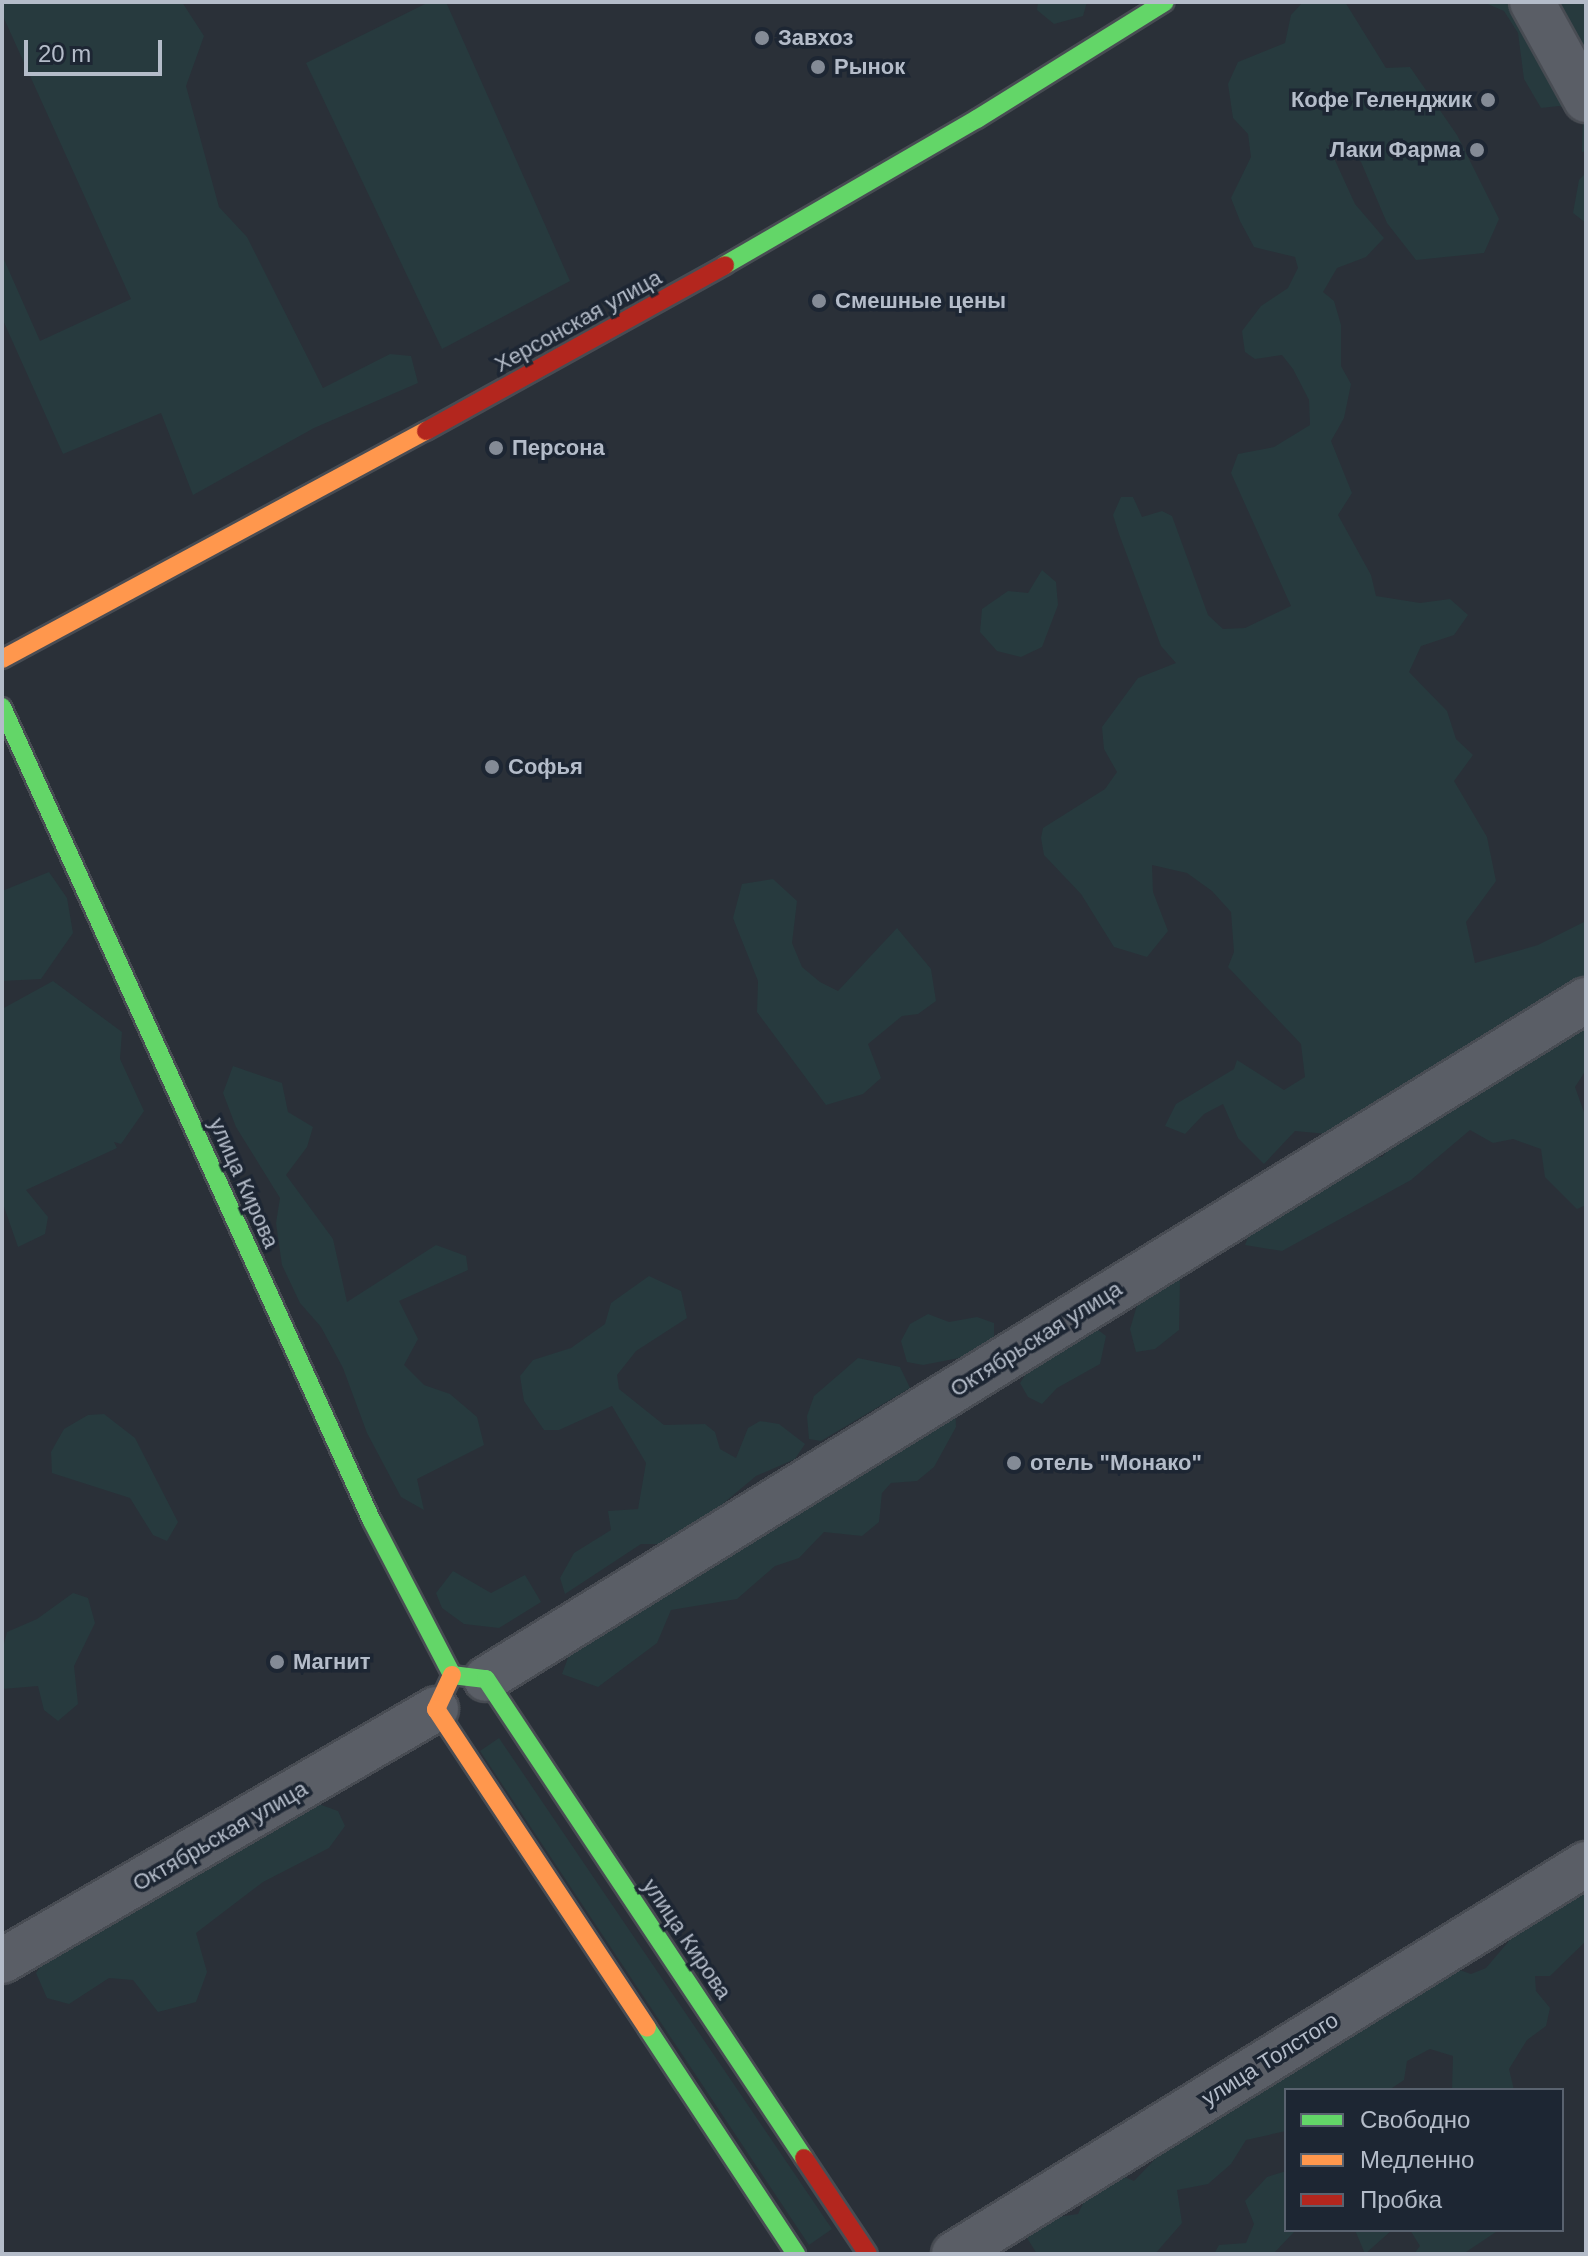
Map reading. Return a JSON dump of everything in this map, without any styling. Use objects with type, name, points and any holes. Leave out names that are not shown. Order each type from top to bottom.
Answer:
[{"type":"main road","name":"Херсонская улица","points":[[2,659],[607,333],[977,119],[1165,2]]},
{"type":"main road","name":"улица Кирова","points":[[2,707],[372,1521],[458,1688],[796,2254]]},
{"type":"main road","name":"улица Кирова","points":[[458,1688],[868,2254]]},
{"type":"street","points":[[1532,2],[1586,100]]},
{"type":"street","name":"Октябрьская улица","points":[[2,1961],[458,1688],[1586,1000]]},
{"type":"street","name":"улица Толстого","points":[[954,2254],[1586,1864]]},
{"type":"green space","points":[[2,2],[182,2],[204,36],[186,86],[219,207],[247,237],[323,388],[390,354],[411,356],[418,383],[314,428],[193,495],[161,413],[63,454],[2,318],[2,255],[40,341],[131,299],[2,14]]},
{"type":"green space","points":[[429,2],[446,2],[570,281],[442,349],[306,63]]},
{"type":"green space","points":[[1038,2],[1087,2],[1083,16],[1054,24],[1037,10]]},
{"type":"green space","points":[[1303,2],[1345,2],[1386,68],[1410,67],[1457,135],[1499,219],[1484,253],[1416,260],[1387,223],[1361,162],[1345,145],[1328,145],[1355,204],[1384,238],[1366,257],[1337,268],[1323,292],[1334,301],[1341,325],[1341,366],[1351,384],[1344,418],[1331,441],[1352,493],[1338,515],[1371,575],[1376,596],[1420,603],[1450,599],[1468,615],[1454,635],[1421,646],[1409,672],[1447,711],[1456,739],[1473,755],[1454,781],[1487,837],[1496,881],[1466,922],[1475,963],[1538,945],[1586,921],[1586,1070],[1575,1087],[1585,1115],[1586,1205],[1577,1209],[1545,1177],[1541,1149],[1513,1139],[1493,1143],[1470,1130],[1411,1180],[1282,1251],[1245,1245],[1252,1227],[1357,1157],[1382,1157],[1407,1128],[1349,1136],[1295,1131],[1264,1164],[1238,1138],[1223,1104],[1204,1114],[1185,1134],[1165,1126],[1176,1104],[1234,1069],[1237,1060],[1284,1090],[1305,1077],[1301,1044],[1228,967],[1234,952],[1231,912],[1212,891],[1187,873],[1152,865],[1153,892],[1168,931],[1147,957],[1114,947],[1081,894],[1044,855],[1041,838],[1043,828],[1105,789],[1117,772],[1104,749],[1102,727],[1138,678],[1176,663],[1161,646],[1119,534],[1113,515],[1121,497],[1133,497],[1142,517],[1162,511],[1172,516],[1208,615],[1223,629],[1245,628],[1291,606],[1231,473],[1238,454],[1274,447],[1310,425],[1309,400],[1293,369],[1282,355],[1255,359],[1245,352],[1242,331],[1261,306],[1288,288],[1298,268],[1295,257],[1254,247],[1231,198],[1251,157],[1248,134],[1233,118],[1228,84],[1238,62],[1285,43],[1291,15]]},
{"type":"green space","points":[[1483,2],[1586,2],[1586,151],[1582,152],[1583,113],[1559,106],[1541,108],[1524,79],[1518,33],[1504,11]]},
{"type":"green space","points":[[1586,173],[1586,223],[1573,213],[1579,180]]},
{"type":"green space","points":[[1042,570],[1056,582],[1058,605],[1042,647],[1021,657],[997,651],[980,632],[982,609],[1008,591],[1028,593]]},
{"type":"green space","points":[[49,872],[67,898],[73,933],[41,979],[2,981],[2,891]]},
{"type":"green space","points":[[773,879],[797,901],[792,943],[802,967],[820,982],[838,991],[897,928],[931,969],[936,1001],[918,1014],[902,1016],[868,1044],[881,1078],[863,1094],[826,1105],[757,1012],[758,981],[733,918],[742,884]]},
{"type":"green space","points":[[53,981],[122,1032],[120,1059],[144,1111],[121,1144],[114,1142],[117,1148],[26,1190],[48,1217],[45,1234],[18,1247],[2,1201],[2,1009]]},
{"type":"green space","points":[[233,1066],[282,1083],[288,1112],[313,1127],[307,1147],[286,1175],[333,1239],[347,1302],[436,1245],[466,1256],[468,1270],[399,1301],[418,1339],[404,1365],[424,1385],[450,1394],[477,1417],[484,1445],[417,1479],[424,1510],[401,1497],[367,1433],[343,1368],[321,1327],[300,1303],[282,1265],[276,1223],[280,1198],[236,1127],[223,1093]]},
{"type":"green space","points":[[1163,1269],[1180,1277],[1179,1330],[1155,1349],[1136,1352],[1130,1329],[1141,1292]]},
{"type":"green space","points":[[649,1276],[681,1291],[687,1318],[636,1351],[617,1375],[619,1389],[664,1425],[705,1424],[715,1432],[720,1449],[736,1458],[748,1428],[760,1421],[779,1424],[805,1444],[795,1459],[756,1476],[695,1527],[660,1544],[641,1544],[565,1594],[560,1578],[574,1553],[611,1530],[608,1511],[638,1509],[646,1463],[612,1406],[559,1430],[544,1430],[524,1401],[520,1376],[533,1360],[571,1348],[605,1324],[611,1303]]},
{"type":"green space","points":[[928,1314],[949,1322],[977,1317],[994,1323],[994,1339],[959,1358],[923,1365],[907,1362],[901,1341],[910,1324]]},
{"type":"green space","points":[[1089,1323],[1106,1336],[1100,1364],[1057,1388],[1042,1404],[1028,1397],[1020,1383],[1035,1360]]},
{"type":"green space","points":[[858,1358],[900,1367],[910,1388],[821,1441],[809,1439],[807,1416],[814,1396]]},
{"type":"green space","points":[[955,1401],[956,1427],[934,1467],[917,1481],[891,1483],[882,1493],[879,1522],[862,1536],[824,1532],[799,1558],[775,1566],[737,1599],[671,1610],[657,1643],[598,1687],[562,1674],[580,1625]]},
{"type":"green space","points":[[104,1414],[135,1438],[178,1522],[167,1541],[153,1535],[130,1498],[52,1473],[51,1452],[64,1429],[88,1415]]},
{"type":"green space","points":[[453,1571],[491,1593],[525,1575],[541,1602],[499,1628],[464,1624],[442,1608],[436,1593]]},
{"type":"green space","points":[[73,1593],[88,1598],[95,1623],[74,1666],[78,1704],[58,1721],[44,1710],[38,1686],[2,1689],[2,1652],[7,1632],[37,1619]]},
{"type":"green space","points":[[499,1738],[832,2229],[809,2245],[480,1751]]},
{"type":"green space","points":[[316,1803],[338,1811],[345,1826],[329,1848],[263,1882],[196,1933],[207,1972],[196,2002],[158,2012],[133,1980],[109,1978],[69,2004],[47,1998],[36,1973],[59,1937]]},
{"type":"green space","points":[[1586,1876],[1586,1941],[1550,1976],[1535,1976],[1536,1991],[1550,2008],[1546,2026],[1527,2040],[1509,2069],[1514,2088],[1452,2088],[1453,2056],[1430,2049],[1407,2061],[1404,2080],[1392,2088],[1284,2088],[1284,2131],[1246,2140],[1231,2164],[1208,2184],[1177,2190],[1182,2223],[1155,2254],[1037,2254],[1027,2238],[1050,2218],[1078,2214],[1089,2191],[1113,2172],[1134,2181],[1180,2133],[1207,2128],[1222,2115],[1250,2059],[1451,1967],[1471,1974],[1486,1968],[1520,1928]]},
{"type":"green space","points":[[1284,2172],[1284,2232],[1294,2232],[1273,2254],[1214,2254],[1219,2245],[1246,2243],[1254,2224],[1245,2201],[1267,2177]]},
{"type":"green space","points":[[1356,2232],[1390,2232],[1365,2254]]},
{"type":"green space","points":[[1411,2232],[1496,2232],[1463,2254],[1414,2254],[1420,2246]]},
{"type":"traffic: fast","points":[[725,265],[977,119],[1165,2]]},
{"type":"traffic: fast","points":[[2,707],[372,1521],[452,1675]]},
{"type":"traffic: fast","points":[[452,1675],[486,1679],[804,2158]]},
{"type":"traffic: fast","points":[[647,2028],[796,2254]]},
{"type":"traffic: slow","points":[[2,659],[426,431]]},
{"type":"traffic: slow","points":[[452,1675],[436,1709],[647,2028]]},
{"type":"traffic: jam","points":[[426,431],[725,265]]},
{"type":"traffic: jam","points":[[804,2158],[868,2254]]},
{"type":"place","name":"Завхоз","points":[[762,38]]},
{"type":"place","name":"Рынок","points":[[818,67]]},
{"type":"place","name":"Кофе Геленджик","points":[[1488,100]]},
{"type":"place","name":"Лаки Фарма","points":[[1477,150]]},
{"type":"place","name":"Смешные цены","points":[[819,301]]},
{"type":"place","name":"Персона","points":[[496,448]]},
{"type":"place","name":"Софья","points":[[492,767]]},
{"type":"place","name":"отель \"Монако\"","points":[[1014,1463]]},
{"type":"place","name":"Магнит","points":[[277,1662]]}]
